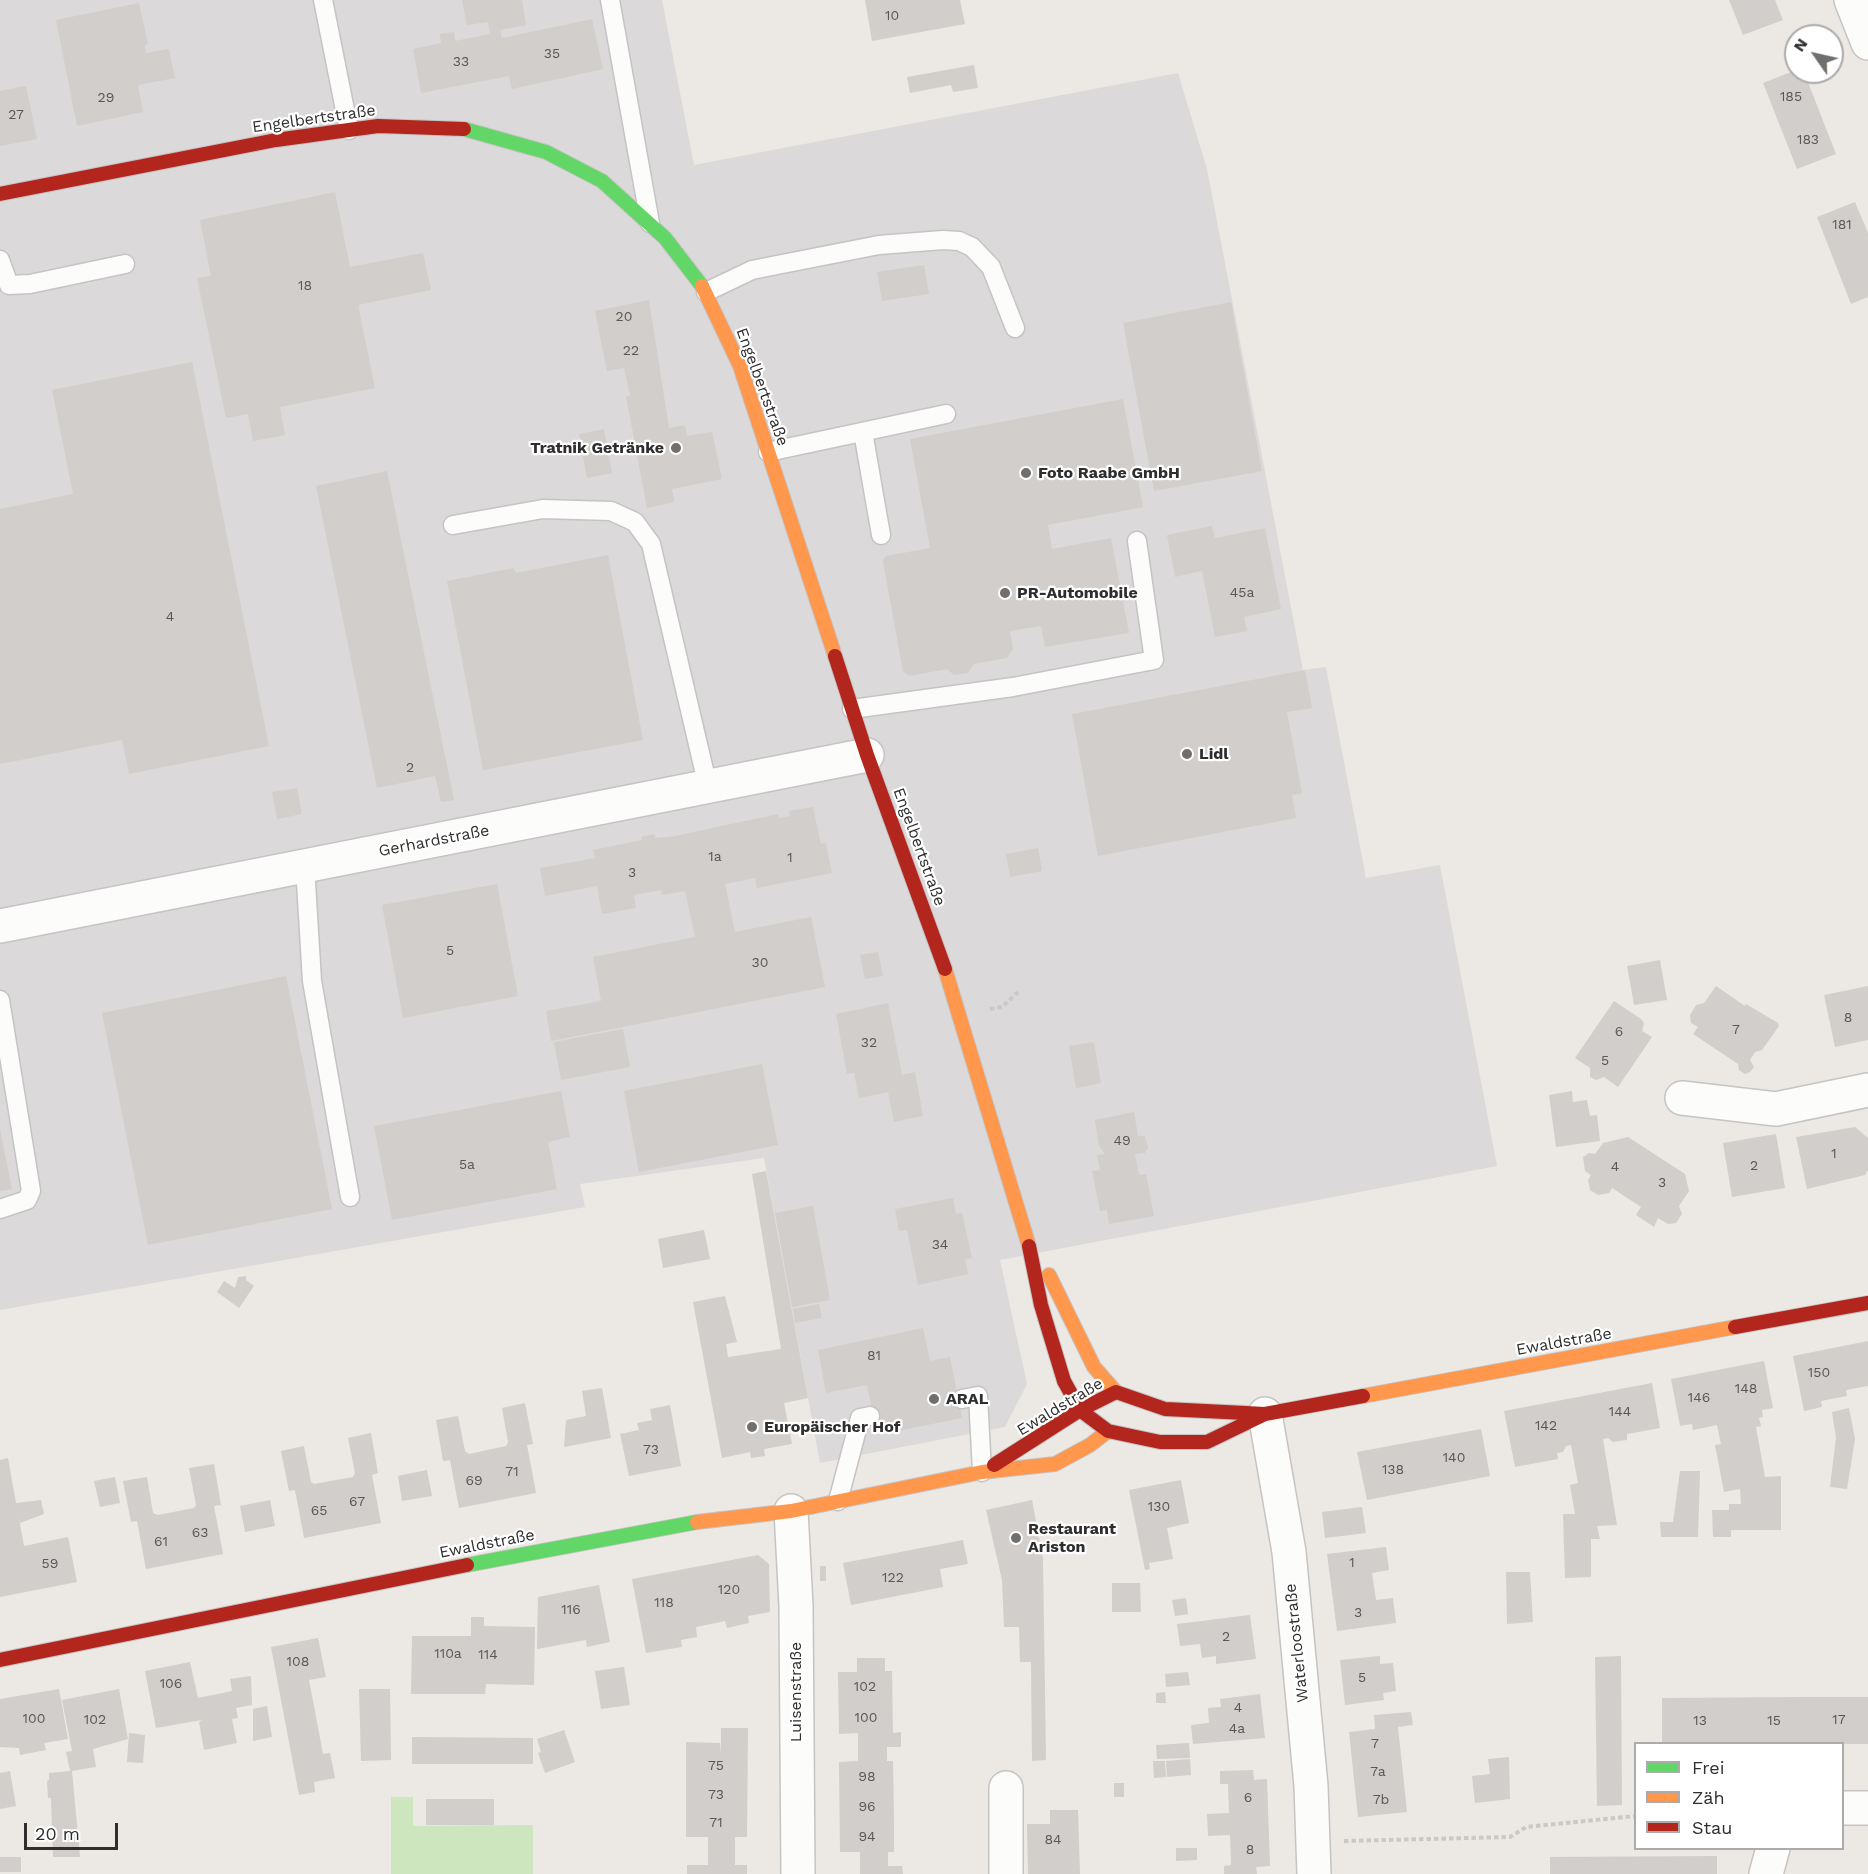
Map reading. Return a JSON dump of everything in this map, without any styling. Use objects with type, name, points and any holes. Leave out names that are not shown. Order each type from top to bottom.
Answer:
[{"type":"main road","name":"Engelbertstraße","points":[[0,194],[276,140],[378,126],[464,129],[546,152],[602,181],[665,238],[706,292],[740,366],[867,755],[945,971],[1025,1227],[1041,1305],[1064,1381],[1080,1410],[1108,1431]]},
{"type":"main road","name":"Engelbertstraße","points":[[1025,1227],[1094,1367],[1116,1392]]},
{"type":"main road","name":"Ewaldstraße","points":[[982,1472],[1080,1410],[1116,1392],[1164,1408],[1265,1414],[1868,1303]]},
{"type":"main road","points":[[1108,1431],[1116,1392]]},
{"type":"main road","name":"Ewaldstraße","points":[[0,1660],[495,1559],[674,1526],[791,1511],[982,1472],[1055,1464],[1090,1445],[1108,1431],[1160,1442],[1207,1442],[1265,1414]]},
{"type":"street","points":[[1851,0],[1868,43]]},
{"type":"street","name":"Gerhardstraße","points":[[0,926],[867,755]]},
{"type":"street","points":[[1682,1098],[1776,1109],[1868,1090]]},
{"type":"street","name":"Waterloostraße","points":[[1265,1414],[1289,1552],[1311,1786],[1314,1874]]},
{"type":"street","name":"Luisenstraße","points":[[791,1511],[796,1606],[798,1874]]},
{"type":"street","points":[[1006,1788],[1006,1874]]},
{"type":"street","points":[[1844,1808],[1868,1808]]},
{"type":"street","points":[[1766,1874],[1772,1850]]},
{"type":"lane","points":[[323,0],[349,130]]},
{"type":"lane","points":[[610,0],[650,224]]},
{"type":"lane","points":[[706,292],[752,270],[879,245],[959,241],[972,247],[991,267],[1015,328]]},
{"type":"lane","points":[[0,260],[9,285],[30,285],[125,264]]},
{"type":"lane","points":[[768,452],[946,414]]},
{"type":"lane","points":[[863,432],[881,535]]},
{"type":"lane","points":[[453,525],[543,509],[611,512],[635,522],[651,544],[708,787]]},
{"type":"lane","points":[[852,709],[1012,687],[1154,660],[1137,541]]},
{"type":"lane","points":[[305,866],[312,981],[350,1197]]},
{"type":"lane","points":[[0,1000],[31,1191],[27,1200],[0,1209]]},
{"type":"lane","points":[[962,1399],[978,1396],[982,1472]]},
{"type":"lane","points":[[838,1501],[860,1418],[870,1416]]},
{"type":"path","points":[[1313,1842],[1510,1837],[1526,1827],[1634,1816]]},
{"type":"shaded area","points":[[0,0],[662,0],[694,165],[1178,73],[1207,169],[1303,670],[1326,667],[1366,878],[1440,865],[1497,1166],[1000,1260],[1027,1384],[1005,1427],[820,1463],[764,1158],[580,1184],[585,1207],[0,1310]]},
{"type":"green space","points":[[391,1797],[413,1797],[413,1826],[533,1825],[533,1874],[391,1874]]},
{"type":"building","points":[[462,0],[522,0],[526,25],[500,30],[502,38],[592,19],[603,69],[512,89],[509,76],[421,93],[413,49],[441,43],[440,34],[454,32],[455,41],[490,34],[488,22],[467,25]]},
{"type":"building","points":[[865,0],[960,0],[965,24],[872,41]]},
{"type":"building","points":[[1729,0],[1775,0],[1783,20],[1743,35]]},
{"type":"building","points":[[139,3],[148,44],[145,45],[146,53],[169,49],[175,78],[138,85],[143,112],[77,126],[56,20]]},
{"type":"building","points":[[974,65],[978,88],[953,92],[951,85],[910,93],[907,77]]},
{"type":"building","points":[[1784,75],[1784,84],[1809,84],[1836,154],[1797,169],[1763,83]]},
{"type":"building","points":[[26,86],[37,139],[0,146],[0,91]]},
{"type":"building","points":[[335,192],[350,267],[423,253],[431,290],[358,305],[375,388],[280,407],[285,435],[253,441],[248,414],[226,418],[197,278],[211,276],[200,220]]},
{"type":"building","points":[[1855,202],[1868,233],[1868,297],[1851,304],[1817,217]]},
{"type":"building","points":[[924,265],[929,294],[882,301],[877,272]]},
{"type":"building","points":[[649,300],[669,428],[685,425],[687,436],[712,432],[722,479],[672,489],[674,502],[647,508],[626,396],[630,396],[624,368],[607,371],[595,311]]},
{"type":"building","points":[[1231,302],[1262,471],[1154,491],[1123,323]]},
{"type":"building","points":[[192,362],[269,746],[129,774],[122,740],[0,764],[0,509],[73,494],[52,390]]},
{"type":"building","points":[[1123,399],[1143,507],[1048,525],[1052,549],[1111,538],[1129,633],[1045,647],[1041,626],[1010,631],[1013,649],[1007,658],[974,664],[968,673],[954,675],[947,669],[910,676],[903,672],[883,561],[886,556],[930,548],[910,439]]},
{"type":"building","points":[[604,429],[612,473],[587,478],[579,434]]},
{"type":"building","points":[[387,471],[454,800],[441,802],[435,776],[377,788],[316,486]]},
{"type":"building","points":[[1212,526],[1215,538],[1265,528],[1281,609],[1244,617],[1247,631],[1215,637],[1202,571],[1175,577],[1167,535]]},
{"type":"building","points":[[608,555],[643,740],[483,770],[447,581],[513,568],[516,573]]},
{"type":"building","name":"Lidl","points":[[1305,670],[1312,708],[1287,712],[1302,793],[1292,795],[1296,818],[1098,856],[1072,714]]},
{"type":"building","points":[[297,788],[302,814],[277,819],[272,792]]},
{"type":"building","points":[[813,807],[821,844],[826,843],[832,873],[757,888],[755,878],[725,884],[735,932],[811,917],[825,987],[551,1041],[546,1011],[601,1001],[593,957],[695,937],[685,891],[662,895],[661,890],[634,895],[636,908],[602,914],[597,886],[545,896],[540,868],[595,858],[593,850],[642,840],[641,837],[654,834],[655,838],[675,836],[778,814],[779,818],[790,816],[789,811]]},
{"type":"building","points":[[1038,848],[1042,871],[1010,877],[1006,854]]},
{"type":"building","points":[[497,884],[518,996],[403,1018],[382,905]]},
{"type":"building","points":[[878,952],[883,976],[865,979],[860,955]]},
{"type":"building","points":[[1660,960],[1667,1000],[1634,1005],[1627,966]]},
{"type":"building","points":[[286,976],[332,1209],[148,1245],[102,1013]]},
{"type":"building","points":[[1716,986],[1745,1006],[1746,1004],[1778,1023],[1779,1026],[1762,1050],[1755,1052],[1750,1060],[1754,1067],[1745,1074],[1739,1070],[1738,1064],[1693,1034],[1698,1027],[1691,1023],[1690,1015],[1696,1005],[1704,1003]]},
{"type":"building","points":[[1868,986],[1868,1040],[1835,1047],[1824,995]]},
{"type":"building","points":[[1614,1001],[1641,1019],[1644,1023],[1642,1031],[1652,1037],[1618,1087],[1604,1077],[1596,1080],[1590,1077],[1590,1068],[1575,1058]]},
{"type":"building","points":[[888,1003],[902,1075],[915,1072],[923,1116],[894,1122],[888,1092],[859,1098],[854,1073],[847,1074],[836,1014]]},
{"type":"building","points":[[623,1029],[630,1067],[561,1080],[554,1042]]},
{"type":"building","points":[[1094,1042],[1101,1083],[1076,1088],[1069,1046]]},
{"type":"building","points":[[762,1064],[778,1145],[639,1172],[624,1091]]},
{"type":"building","points":[[561,1091],[570,1137],[548,1142],[557,1189],[392,1220],[374,1126]]},
{"type":"building","points":[[1572,1091],[1573,1102],[1587,1100],[1590,1116],[1597,1115],[1600,1141],[1556,1147],[1549,1095]]},
{"type":"building","points":[[1134,1112],[1138,1136],[1145,1136],[1148,1148],[1145,1153],[1135,1154],[1139,1175],[1146,1174],[1154,1216],[1109,1224],[1107,1210],[1100,1211],[1092,1171],[1100,1170],[1097,1155],[1105,1154],[1099,1146],[1095,1120]]},
{"type":"building","points":[[1855,1127],[1868,1138],[1868,1170],[1865,1175],[1807,1189],[1796,1137]]},
{"type":"building","points":[[0,1129],[12,1189],[0,1191]]},
{"type":"building","points":[[1776,1134],[1785,1188],[1732,1197],[1723,1143]]},
{"type":"building","points":[[1628,1137],[1685,1174],[1689,1191],[1679,1206],[1682,1214],[1676,1223],[1668,1224],[1658,1218],[1654,1227],[1636,1215],[1641,1207],[1612,1188],[1609,1193],[1598,1195],[1590,1190],[1588,1180],[1591,1175],[1585,1171],[1583,1157],[1589,1153],[1595,1154],[1603,1143]]},
{"type":"building","points":[[766,1171],[808,1398],[784,1403],[792,1444],[764,1449],[765,1456],[751,1458],[750,1452],[722,1458],[693,1302],[725,1296],[737,1342],[726,1344],[728,1357],[781,1349],[752,1174]]},
{"type":"building","points":[[953,1198],[956,1214],[962,1213],[972,1258],[965,1259],[968,1274],[918,1285],[907,1230],[899,1231],[895,1209]]},
{"type":"building","points":[[813,1206],[830,1300],[792,1307],[775,1213]]},
{"type":"building","points":[[704,1230],[710,1259],[663,1268],[658,1239]]},
{"type":"building","points":[[246,1276],[246,1280],[254,1286],[239,1308],[217,1292],[224,1281],[235,1288],[238,1277]]},
{"type":"building","points":[[819,1304],[822,1318],[795,1323],[793,1309]]},
{"type":"building","points":[[923,1328],[930,1361],[950,1357],[962,1418],[877,1435],[867,1385],[826,1393],[818,1350]]},
{"type":"building","points":[[1868,1341],[1868,1386],[1846,1390],[1847,1396],[1821,1401],[1822,1407],[1804,1411],[1793,1356]]},
{"type":"building","points":[[1764,1361],[1773,1408],[1762,1410],[1763,1417],[1759,1418],[1761,1426],[1756,1427],[1765,1477],[1781,1476],[1781,1530],[1731,1530],[1731,1537],[1713,1537],[1712,1510],[1729,1510],[1729,1504],[1741,1504],[1740,1489],[1724,1492],[1715,1445],[1721,1444],[1717,1425],[1693,1430],[1692,1424],[1680,1426],[1671,1379]]},
{"type":"building","points":[[1652,1383],[1660,1428],[1627,1434],[1627,1440],[1613,1442],[1608,1438],[1603,1439],[1617,1525],[1597,1526],[1600,1539],[1591,1539],[1591,1577],[1565,1578],[1563,1514],[1575,1514],[1570,1485],[1578,1483],[1571,1445],[1566,1446],[1563,1452],[1557,1453],[1558,1459],[1515,1467],[1504,1411]]},
{"type":"building","points":[[602,1388],[611,1438],[564,1447],[566,1420],[586,1416],[582,1391]]},
{"type":"building","points":[[525,1403],[533,1444],[527,1445],[536,1493],[459,1508],[450,1460],[443,1461],[436,1420],[458,1416],[465,1451],[469,1454],[506,1446],[508,1442],[502,1408]]},
{"type":"building","points":[[670,1405],[681,1466],[629,1476],[620,1434],[639,1430],[637,1423],[652,1420],[650,1409]]},
{"type":"building","points":[[1849,1408],[1855,1439],[1847,1489],[1830,1487],[1836,1438],[1832,1412]]},
{"type":"building","points":[[1481,1429],[1490,1476],[1367,1500],[1357,1452]]},
{"type":"building","points":[[371,1433],[378,1473],[372,1475],[381,1523],[304,1538],[295,1490],[289,1491],[281,1451],[304,1446],[311,1482],[314,1484],[353,1477],[355,1473],[348,1438]]},
{"type":"building","points":[[8,1458],[16,1503],[41,1500],[44,1514],[20,1523],[17,1508],[24,1546],[68,1537],[77,1582],[0,1597],[0,1460]]},
{"type":"building","points":[[214,1464],[221,1505],[214,1506],[223,1554],[146,1569],[137,1521],[131,1522],[123,1481],[147,1477],[153,1513],[158,1515],[194,1508],[196,1505],[189,1468]]},
{"type":"building","points":[[427,1470],[432,1496],[402,1501],[398,1476]]},
{"type":"building","points":[[1680,1471],[1700,1471],[1698,1537],[1661,1537],[1660,1522],[1673,1522]]},
{"type":"building","points":[[115,1477],[120,1503],[100,1507],[94,1481]]},
{"type":"building","points":[[1181,1480],[1189,1523],[1167,1528],[1173,1559],[1149,1563],[1150,1569],[1145,1570],[1129,1490]]},
{"type":"building","points":[[270,1500],[275,1526],[245,1532],[240,1506]]},
{"type":"building","points":[[1032,1500],[1043,1559],[1046,1760],[1032,1761],[1031,1662],[1020,1662],[1019,1627],[1004,1627],[1002,1580],[986,1510]]},
{"type":"building","points":[[1362,1507],[1366,1533],[1325,1538],[1322,1512]]},
{"type":"building","points":[[963,1540],[968,1564],[940,1569],[943,1587],[851,1605],[843,1563]]},
{"type":"building","points":[[1386,1547],[1389,1570],[1372,1573],[1376,1600],[1393,1598],[1396,1623],[1337,1631],[1327,1554]]},
{"type":"building","points":[[758,1555],[769,1564],[770,1612],[748,1616],[749,1623],[727,1628],[725,1621],[696,1627],[697,1637],[681,1640],[682,1647],[646,1653],[632,1579]]},
{"type":"building","points":[[820,1566],[826,1566],[826,1581],[820,1581]]},
{"type":"building","points":[[1506,1572],[1530,1572],[1533,1622],[1507,1624]]},
{"type":"building","points":[[1112,1583],[1140,1583],[1141,1612],[1112,1612]]},
{"type":"building","points":[[599,1585],[610,1642],[587,1647],[586,1640],[537,1649],[538,1597]]},
{"type":"building","points":[[1186,1598],[1188,1614],[1175,1616],[1172,1600]]},
{"type":"building","points":[[1250,1615],[1256,1659],[1216,1664],[1216,1656],[1202,1658],[1200,1644],[1180,1646],[1177,1624]]},
{"type":"building","points":[[471,1617],[484,1617],[484,1626],[535,1627],[534,1685],[486,1684],[485,1694],[411,1694],[412,1636],[471,1636]]},
{"type":"building","points":[[318,1638],[326,1677],[309,1680],[323,1754],[330,1753],[335,1778],[314,1782],[315,1792],[299,1795],[271,1647]]},
{"type":"building","points":[[1380,1656],[1380,1664],[1393,1663],[1396,1691],[1383,1693],[1384,1700],[1345,1705],[1340,1660]]},
{"type":"building","points":[[1621,1656],[1622,1805],[1597,1806],[1595,1657]]},
{"type":"building","points":[[857,1658],[885,1658],[885,1671],[892,1671],[893,1733],[901,1732],[901,1747],[887,1747],[887,1761],[893,1761],[894,1821],[894,1852],[888,1852],[888,1866],[902,1866],[903,1874],[860,1874],[860,1852],[840,1852],[839,1762],[858,1761],[858,1733],[839,1734],[838,1672],[857,1672]]},
{"type":"building","points":[[190,1662],[198,1698],[232,1691],[230,1679],[251,1676],[252,1705],[236,1708],[238,1718],[232,1719],[237,1743],[204,1750],[199,1722],[202,1720],[156,1728],[145,1671]]},
{"type":"building","points":[[624,1667],[630,1705],[601,1709],[595,1671]]},
{"type":"building","points":[[1188,1672],[1190,1685],[1166,1687],[1165,1674]]},
{"type":"building","points":[[59,1689],[68,1739],[44,1743],[46,1750],[20,1755],[19,1748],[0,1747],[0,1699]]},
{"type":"building","points":[[119,1689],[128,1739],[93,1749],[96,1767],[72,1771],[80,1857],[53,1857],[51,1798],[48,1798],[47,1781],[49,1773],[70,1771],[66,1752],[72,1751],[62,1700]]},
{"type":"building","points":[[359,1689],[390,1689],[391,1760],[361,1761]]},
{"type":"building","points":[[1165,1692],[1166,1703],[1156,1703],[1156,1693]]},
{"type":"building","points":[[1260,1694],[1265,1738],[1193,1744],[1191,1725],[1209,1723],[1208,1708],[1221,1707],[1220,1699]]},
{"type":"building","points":[[1868,1697],[1868,1744],[1662,1742],[1662,1698]]},
{"type":"building","points":[[267,1706],[272,1737],[253,1741],[253,1709]]},
{"type":"building","points":[[1411,1712],[1413,1725],[1398,1727],[1407,1812],[1358,1817],[1349,1732],[1375,1729],[1374,1715]]},
{"type":"building","points":[[721,1728],[748,1728],[747,1837],[735,1837],[735,1865],[747,1865],[747,1874],[687,1874],[687,1865],[708,1865],[708,1837],[686,1837],[686,1742],[720,1743],[721,1755]]},
{"type":"building","points":[[564,1730],[575,1762],[545,1773],[538,1753],[541,1752],[537,1739]]},
{"type":"building","points":[[129,1733],[145,1735],[143,1763],[127,1762]]},
{"type":"building","points":[[412,1737],[533,1738],[533,1764],[412,1764]]},
{"type":"building","points":[[1189,1743],[1190,1758],[1157,1759],[1156,1745]]},
{"type":"building","points":[[1509,1757],[1510,1799],[1475,1803],[1472,1776],[1490,1774],[1488,1759]]},
{"type":"building","points":[[1190,1759],[1191,1775],[1167,1777],[1166,1761]]},
{"type":"building","points":[[1153,1761],[1165,1761],[1166,1777],[1154,1778]]},
{"type":"building","points":[[1253,1770],[1254,1780],[1267,1779],[1270,1866],[1256,1867],[1257,1874],[1224,1874],[1224,1866],[1231,1865],[1230,1835],[1208,1836],[1207,1814],[1229,1813],[1228,1784],[1220,1784],[1220,1771]]},
{"type":"building","points":[[10,1771],[16,1806],[0,1809],[0,1773]]},
{"type":"building","points":[[1114,1783],[1124,1783],[1124,1797],[1114,1797]]},
{"type":"building","points":[[426,1799],[494,1799],[494,1825],[426,1825]]},
{"type":"building","points":[[1050,1810],[1078,1810],[1080,1874],[1028,1874],[1027,1824],[1050,1824]]},
{"type":"building","points":[[1176,1848],[1197,1848],[1197,1860],[1176,1861]]},
{"type":"building","points":[[1717,1856],[1717,1874],[1550,1874],[1550,1857]]},
{"type":"building","points":[[0,1857],[21,1857],[21,1872],[0,1872]]},
{"type":"traffic: fast","points":[[464,129],[546,152],[602,181],[665,238],[702,286]]},
{"type":"traffic: fast","points":[[467,1565],[697,1522]]},
{"type":"traffic: slow","points":[[702,286],[740,366],[835,656]]},
{"type":"traffic: slow","points":[[945,969],[1029,1246]]},
{"type":"traffic: slow","points":[[1049,1275],[1094,1367],[1116,1392]]},
{"type":"traffic: slow","points":[[1363,1396],[1735,1327]]},
{"type":"traffic: slow","points":[[697,1522],[791,1511],[982,1472],[1055,1464],[1090,1445],[1108,1431]]},
{"type":"traffic: jam","points":[[0,194],[276,140],[378,126],[464,129]]},
{"type":"traffic: jam","points":[[835,656],[867,755],[945,969]]},
{"type":"traffic: jam","points":[[1029,1246],[1041,1305],[1064,1381],[1080,1410],[1108,1431],[1160,1442],[1207,1442],[1265,1414]]},
{"type":"traffic: jam","points":[[1735,1327],[1868,1303]]},
{"type":"traffic: jam","points":[[994,1465],[1080,1410],[1116,1392],[1165,1409],[1265,1414],[1363,1396]]},
{"type":"traffic: jam","points":[[0,1660],[467,1565]]},
{"type":"place","name":"Tratnik Getränke","points":[[676,448]]},
{"type":"place","name":"Foto Raabe GmbH","points":[[1026,473]]},
{"type":"place","name":"PR-Automobile","points":[[1005,593]]},
{"type":"place","name":"Lidl","points":[[1187,754]]},
{"type":"place","name":"ARAL","points":[[934,1399]]},
{"type":"place","name":"Europäischer Hof","points":[[752,1427]]},
{"type":"place","name":"Restaurant Ariston","points":[[1016,1538]]}]
